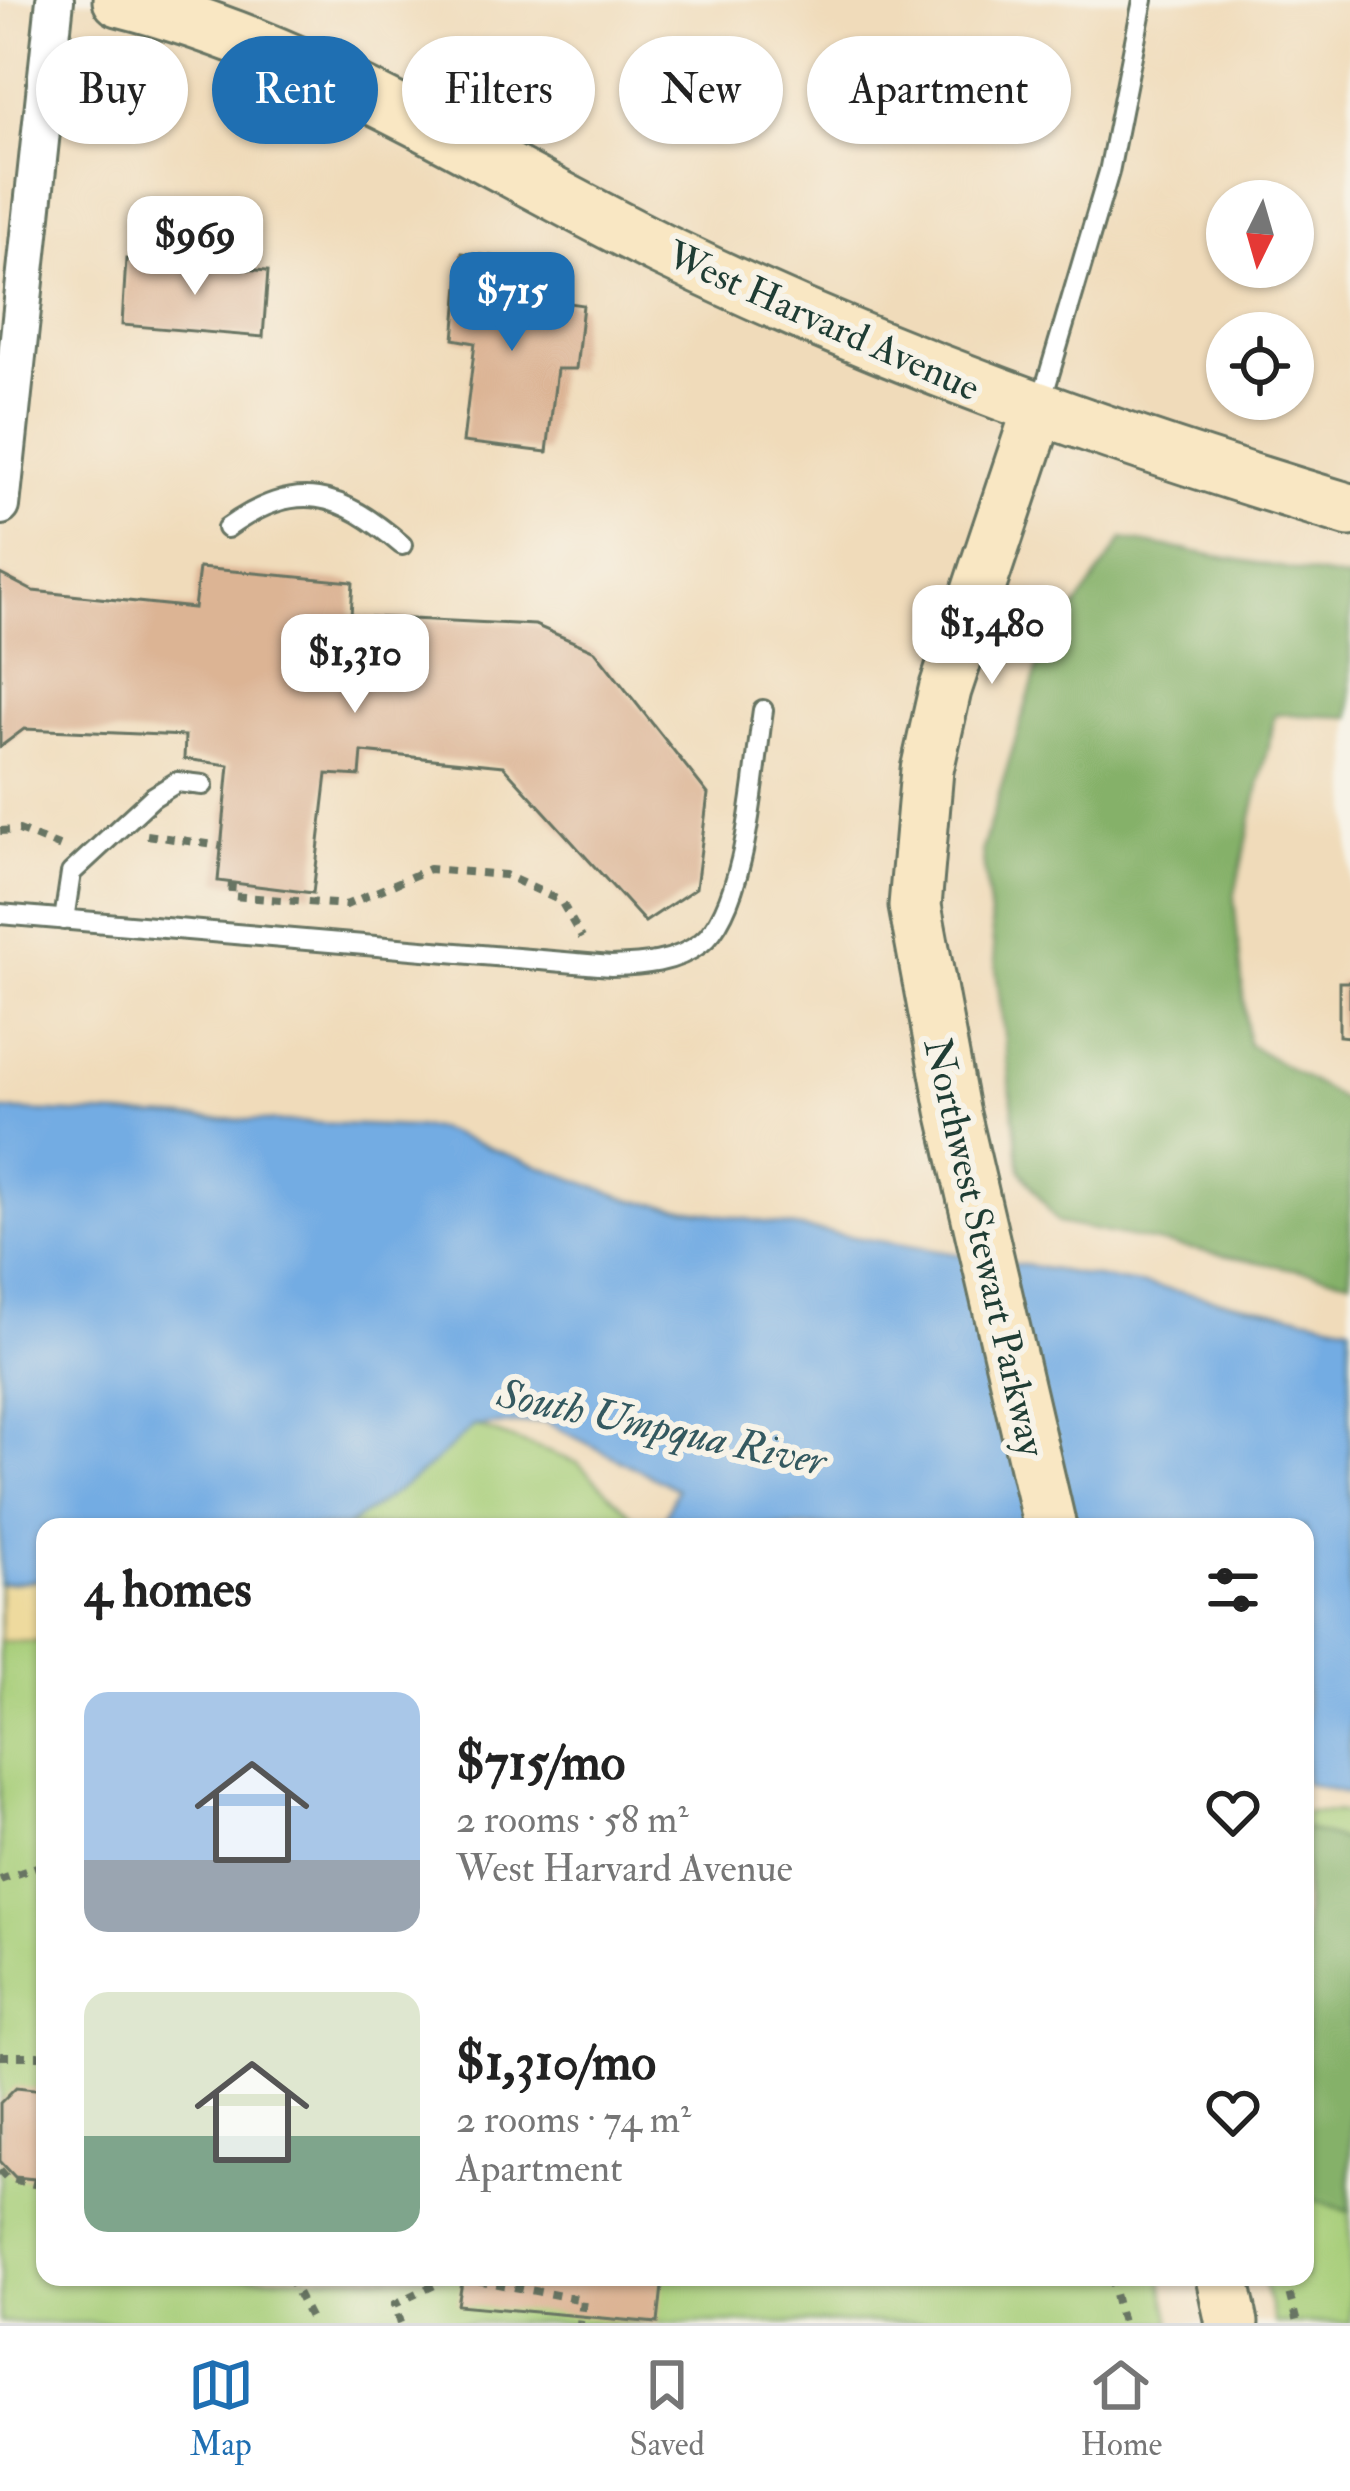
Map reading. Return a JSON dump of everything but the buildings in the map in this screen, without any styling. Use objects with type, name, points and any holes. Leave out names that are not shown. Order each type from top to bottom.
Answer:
[{"type":"main road","name":"West Harvard Avenue","points":[[119,0],[313,65],[737,286],[933,373],[1038,412],[1350,510]]},
{"type":"main road","name":"Northwest Stewart Parkway","points":[[1038,412],[945,690],[927,770],[915,906],[922,967],[1048,1518]]},
{"type":"main road","points":[[1224,2286],[1232,2323]]},
{"type":"street","points":[[1,506],[22,236],[55,0]]},
{"type":"lane","points":[[1038,412],[1109,172],[1143,0]]},
{"type":"lane","points":[[227,528],[259,505],[308,495],[365,513],[402,544]]},
{"type":"lane","points":[[0,914],[584,963],[638,965],[674,958],[719,924],[741,853],[763,710]]},
{"type":"lane","points":[[64,920],[65,888],[80,864],[177,782],[203,784]]},
{"type":"path","points":[[129,818],[152,839],[221,846]]},
{"type":"path","points":[[0,831],[19,830],[58,844],[80,864]]},
{"type":"path","points":[[232,883],[231,896],[346,905],[430,869],[505,875],[561,901],[581,932],[584,963]]},
{"type":"path","points":[[0,1880],[36,1867]]},
{"type":"path","points":[[0,2056],[36,2056]]},
{"type":"path","points":[[0,2170],[7,2178],[36,2184]]},
{"type":"path","points":[[294,2286],[313,2323]]},
{"type":"path","points":[[401,2323],[395,2304],[432,2286]]},
{"type":"path","points":[[509,2286],[583,2300],[580,2323]]},
{"type":"path","points":[[1113,2286],[1122,2323]]},
{"type":"path","points":[[1288,2286],[1297,2323]]},
{"type":"green space","points":[[1123,539],[1350,580],[1350,717],[1275,714],[1234,898],[1248,1044],[1350,1104],[1350,1280],[1058,1223],[1020,1169],[982,850],[1040,660]]},
{"type":"green space","points":[[474,1425],[578,1463],[635,1518],[355,1518]]},
{"type":"green space","points":[[36,1579],[36,2286],[1163,2286],[1171,2323],[0,2323],[0,1583]]},
{"type":"green space","points":[[1314,1812],[1350,1813],[1350,2323],[1274,2323],[1265,2286],[1314,2286]]},
{"type":"green space","points":[[1314,1831],[1350,1843],[1350,2212],[1314,2199]]},
{"type":"sand","points":[[36,1580],[36,1642],[0,1641],[0,1584]]},
{"type":"water","name":"South Umpqua River","points":[[0,1110],[435,1128],[631,1200],[1150,1286],[1350,1325],[1350,1794],[1314,1785],[1314,1518],[665,1518],[677,1489],[545,1422],[474,1426],[423,1472],[359,1518],[36,1518],[36,1580],[0,1584]]}]
